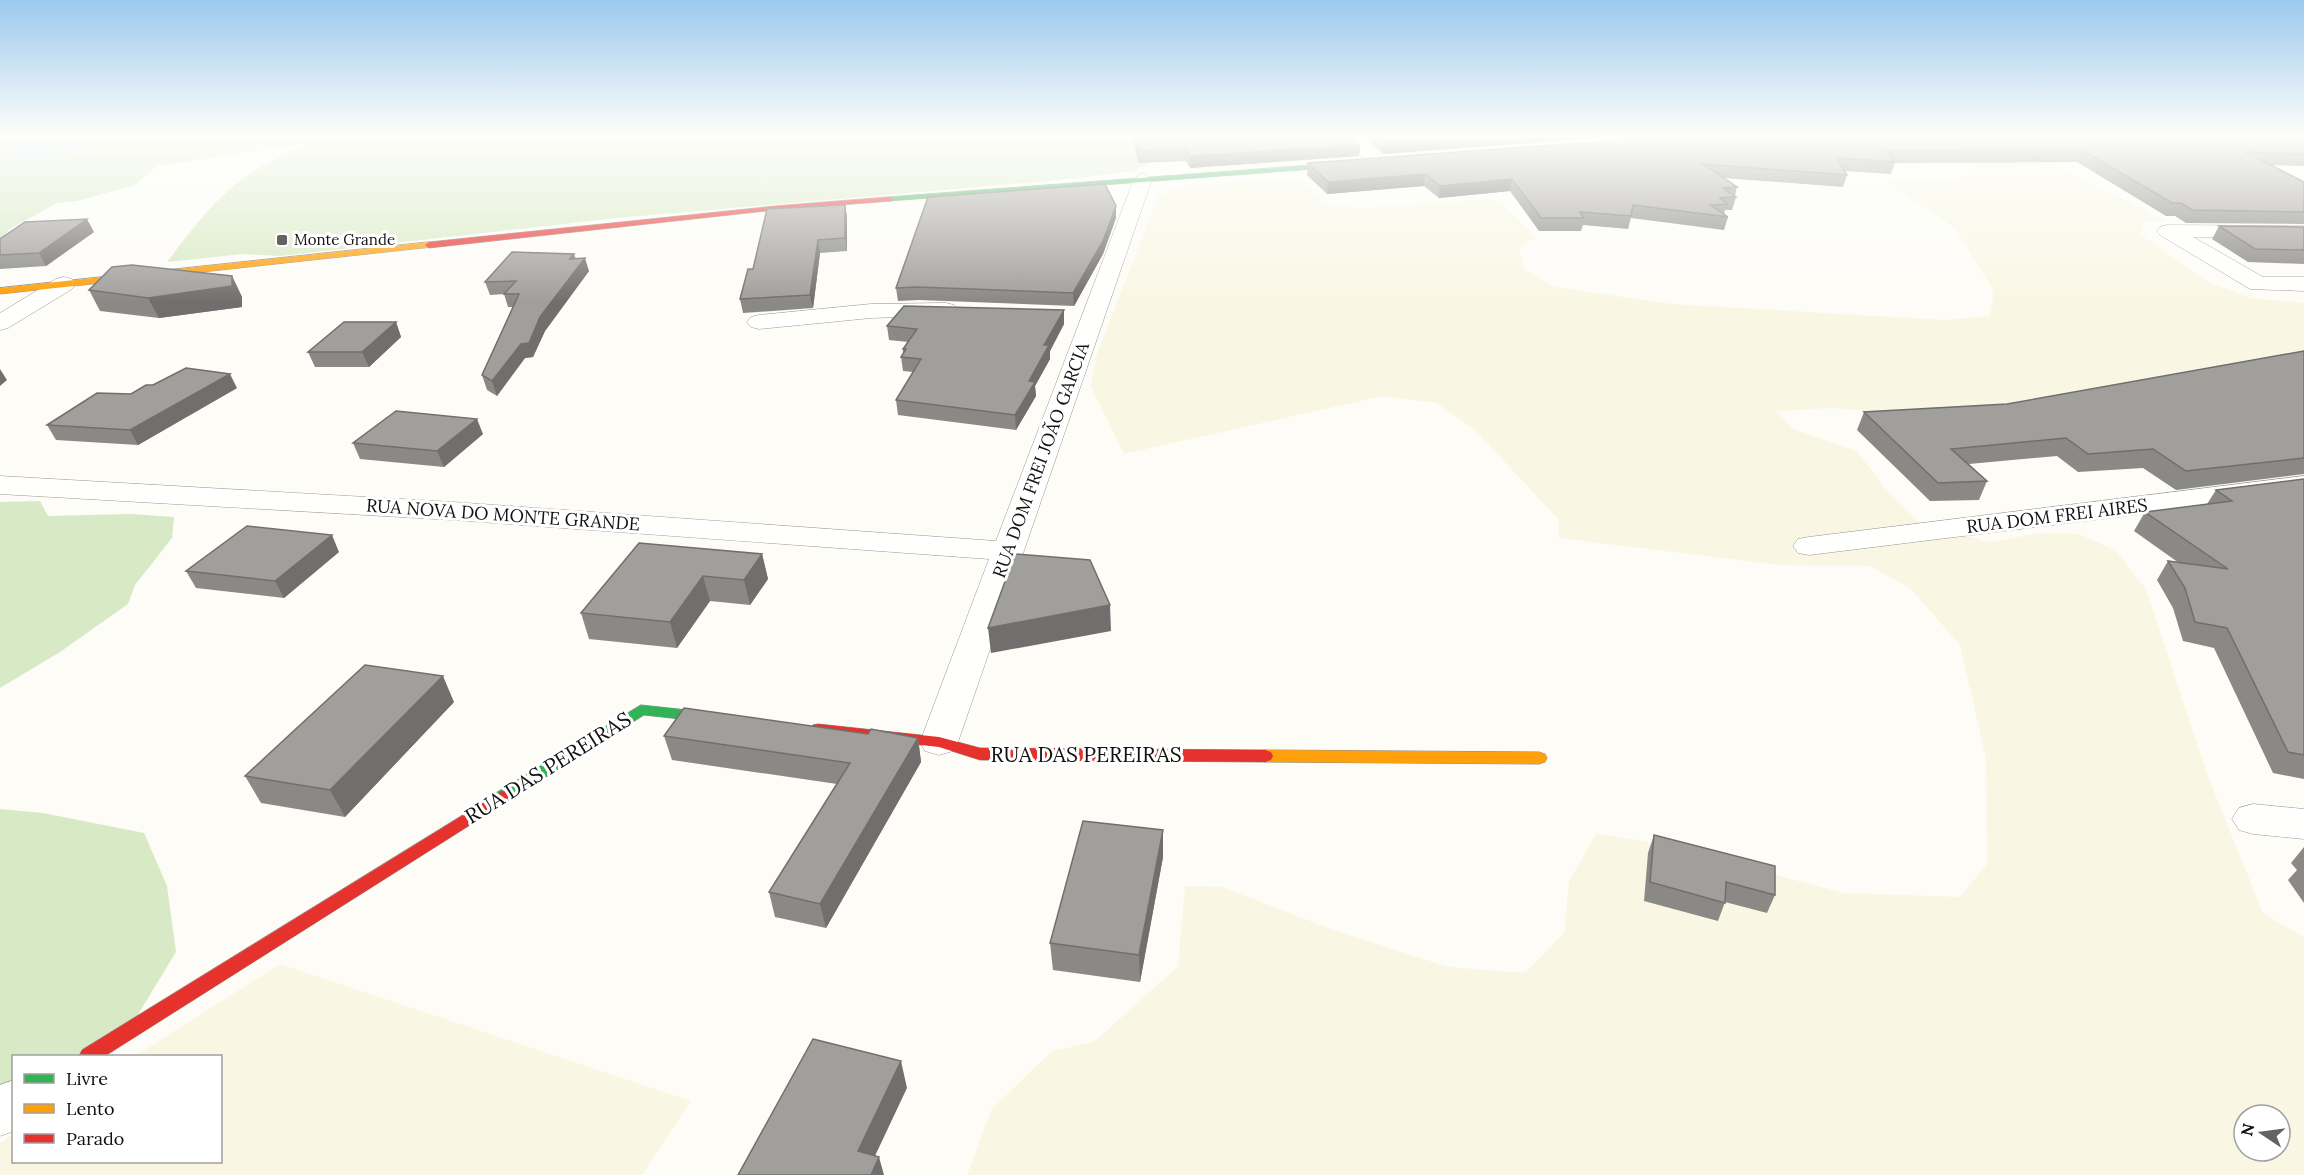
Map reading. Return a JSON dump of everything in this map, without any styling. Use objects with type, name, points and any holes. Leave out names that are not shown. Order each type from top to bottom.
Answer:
[{"type":"main road","points":[[0,291],[775,208],[980,192]]},
{"type":"main road","name":"RUA DAS PEREIRAS","points":[[90,1055],[641,710],[736,720]]},
{"type":"main road","name":"RUA DAS PEREIRAS","points":[[808,728],[939,742],[980,754],[1539,758]]},
{"type":"street","name":"RUA DOM FREI JOÃO GARCIA","points":[[939,742],[1006,551],[1083,316],[1137,192]]},
{"type":"street","points":[[2304,232],[2167,231],[2258,284],[2304,284]]},
{"type":"street","points":[[0,323],[64,284]]},
{"type":"street","points":[[759,322],[871,310],[963,310]]},
{"type":"street","name":"RUA NOVA DO MONTE GRANDE","points":[[0,485],[453,511],[1006,551]]},
{"type":"street","name":"RUA DOM FREI AIRES","points":[[1809,546],[2304,485]]},
{"type":"street","points":[[2253,819],[2304,824]]},
{"type":"shaded area","points":[[1168,192],[1315,192],[1329,205],[1366,208],[1489,199],[1504,205],[1537,238],[1519,247],[1525,270],[1554,287],[1672,304],[1944,320],[1990,316],[1994,291],[1954,227],[1902,192],[2109,192],[2167,221],[2144,222],[2140,234],[2208,282],[2250,298],[2304,303],[2304,365],[2213,381],[1913,415],[1832,408],[1776,411],[1793,429],[1857,451],[1884,487],[1920,523],[1989,542],[2042,533],[2079,534],[2115,550],[2146,589],[2207,774],[2263,913],[2304,937],[2304,1175],[967,1175],[992,1109],[1052,1051],[1094,1042],[1178,966],[1185,886],[1222,887],[1331,929],[1448,967],[1525,973],[1564,933],[1569,881],[1596,834],[1644,841],[1844,893],[1960,897],[1987,864],[1986,759],[1960,645],[1911,589],[1870,566],[1778,565],[1559,538],[1558,519],[1476,431],[1437,403],[1383,396],[1124,454],[1091,387],[1097,354],[1159,195]]},
{"type":"shaded area","points":[[280,964],[691,1101],[642,1175],[0,1175],[0,1143],[12,1135],[12,1163],[222,1163],[222,1055],[137,1055]]},
{"type":"green space","points":[[0,192],[110,192],[77,201],[57,203],[8,230],[0,244]]},
{"type":"green space","points":[[227,192],[921,192],[617,218],[280,256],[243,254],[167,262],[206,213]]},
{"type":"green space","points":[[40,501],[48,516],[130,514],[174,517],[172,538],[135,585],[128,604],[60,652],[0,688],[0,502]]},
{"type":"green space","points":[[0,809],[43,813],[144,833],[167,886],[176,952],[128,1031],[90,1055],[12,1055],[12,1105],[0,1113]]},
{"type":"building","points":[[998,192],[1109,192],[1116,206],[1103,241],[1073,293],[896,288],[928,197]]},
{"type":"building","points":[[1522,192],[1729,192],[1736,197],[1720,198],[1727,204],[1711,205],[1728,217],[1633,205],[1631,216],[1580,212],[1584,218],[1541,218]]},
{"type":"building","points":[[2153,192],[2304,192],[2304,212],[2192,210],[2181,203],[2172,203]]},
{"type":"building","points":[[845,205],[845,238],[818,240],[810,295],[740,299],[748,269],[753,269],[767,209]]},
{"type":"building","points":[[87,219],[39,253],[0,255],[0,239],[25,222]]},
{"type":"building","points":[[2219,226],[2304,227],[2304,250],[2255,249]]},
{"type":"building","points":[[512,252],[574,254],[570,259],[585,258],[540,317],[529,343],[521,344],[492,381],[482,375],[519,294],[504,294],[516,281],[485,282]]},
{"type":"building","points":[[132,265],[232,276],[232,286],[148,298],[89,290],[112,267]]},
{"type":"building","points":[[904,306],[1064,310],[1044,345],[1049,345],[1029,381],[1035,382],[1015,415],[896,400],[921,359],[901,357],[906,349],[903,349],[917,329],[887,326]]},
{"type":"building","points":[[344,322],[396,322],[362,352],[308,352]]},
{"type":"building","points":[[2304,351],[2304,458],[2186,471],[2153,449],[2088,454],[2066,438],[1951,449],[1987,481],[1938,483],[1864,412],[2007,404]]},
{"type":"building","points":[[186,368],[230,374],[130,430],[47,425],[97,393],[131,394]]},
{"type":"building","points":[[396,411],[477,419],[437,451],[353,443]]},
{"type":"building","points":[[2304,479],[2304,755],[2288,752],[2227,628],[2195,622],[2185,588],[2168,561],[2228,569],[2145,512],[2232,501],[2216,490]]},
{"type":"building","points":[[247,526],[332,535],[275,581],[186,571]]},
{"type":"building","points":[[639,543],[762,554],[744,580],[703,576],[670,622],[581,613]]},
{"type":"building","points":[[1015,554],[1090,560],[1110,605],[988,628]]},
{"type":"building","points":[[365,665],[443,676],[330,790],[245,776]]},
{"type":"building","points":[[684,708],[868,734],[871,729],[918,738],[820,904],[769,892],[850,763],[664,736]]},
{"type":"building","points":[[1083,821],[1163,830],[1139,955],[1050,943]]},
{"type":"building","points":[[1654,835],[1775,866],[1775,895],[1726,882],[1725,903],[1650,882]]},
{"type":"building","points":[[813,1039],[901,1061],[858,1151],[879,1157],[871,1175],[738,1175]]},
{"type":"traffic: fast","points":[[889,199],[984,192]]},
{"type":"traffic: fast","points":[[502,797],[641,710],[725,719]]},
{"type":"traffic: slow","points":[[0,291],[429,245]]},
{"type":"traffic: slow","points":[[1265,756],[1539,758]]},
{"type":"traffic: jam","points":[[429,245],[775,208],[889,199]]},
{"type":"traffic: jam","points":[[818,729],[939,742],[980,754],[1265,756]]},
{"type":"traffic: jam","points":[[91,1055],[502,797]]},
{"type":"place","name":"Monte Grande","points":[[282,240]]}]
